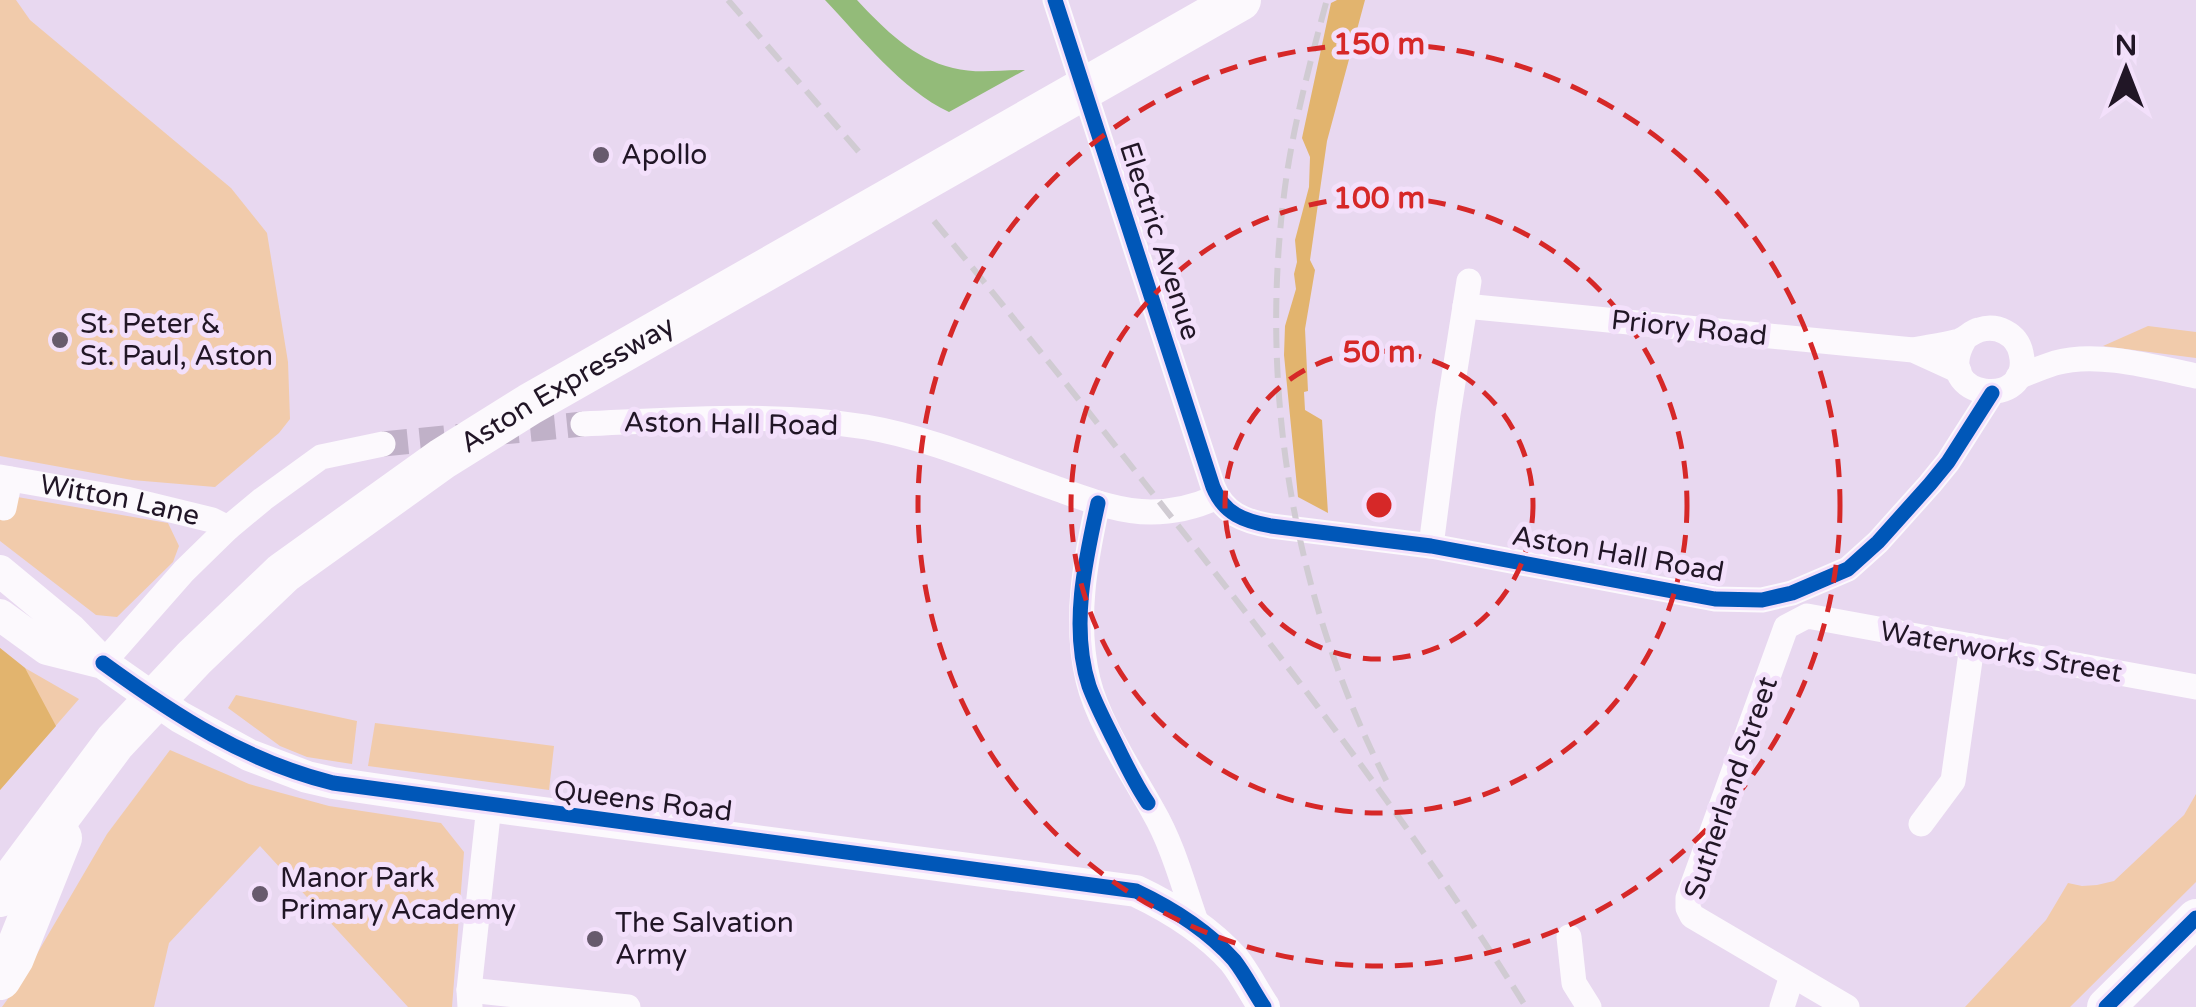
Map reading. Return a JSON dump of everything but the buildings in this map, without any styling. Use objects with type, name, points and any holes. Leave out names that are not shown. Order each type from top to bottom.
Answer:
[{"type":"highway","name":"Aston Expressway","points":[[0,896],[115,742],[194,658],[283,573],[442,459],[530,404],[1240,0]]},
{"type":"highway","points":[[0,850],[84,782]]},
{"type":"highway","points":[[0,980],[13,958],[84,782]]},
{"type":"main road","points":[[0,570],[70,629],[103,663]]},
{"type":"main road","points":[[0,614],[47,648],[103,663]]},
{"type":"main road","name":"Queens Road","points":[[103,663],[180,717],[249,755],[334,784],[1136,891],[1165,904],[1198,927],[1234,961],[1264,1007]]},
{"type":"main road","points":[[2106,1007],[2196,918]]},
{"type":"main road","points":[[2135,1007],[2196,947]]},
{"type":"street","name":"Electric Avenue","points":[[1054,0],[1217,497]]},
{"type":"street","name":"Priory Road","points":[[1432,546],[1467,294],[1913,350],[1964,340]]},
{"type":"street","name":"Aston Hall Road","points":[[1964,340],[1972,332],[1994,328],[2014,338],[2020,346],[2058,362]]},
{"type":"street","points":[[1964,340],[1958,349],[1971,423]]},
{"type":"street","points":[[2018,377],[2020,346]]},
{"type":"street","name":"Priory Road","points":[[1913,350],[1961,376]]},
{"type":"street","name":"Aston Hall Road","points":[[584,424],[792,420],[866,427],[912,437],[1098,504],[1166,512],[1217,497],[1246,521],[1432,546],[1715,599],[1762,600],[1792,594],[1848,569],[1878,542],[1939,473],[1992,393],[2012,385],[2018,377],[2058,362],[2083,360],[2130,362],[2196,376]]},
{"type":"street","points":[[1961,376],[1982,392],[1992,393]]},
{"type":"street","points":[[103,663],[228,528],[321,457],[383,444]]},
{"type":"street","name":"Witton Lane","points":[[4,508],[5,478],[126,499],[212,520],[228,528]]},
{"type":"street","points":[[1098,504],[1087,552],[1082,607],[1086,675],[1111,734],[1155,813],[1198,927]]},
{"type":"street","name":"Waterworks Street","points":[[1807,616],[2196,687]]},
{"type":"street","name":"Sutherland Street","points":[[1807,616],[1786,627],[1688,898],[1688,908],[1692,916],[1846,1007]]},
{"type":"street","points":[[1922,824],[1953,781],[1972,646]]},
{"type":"street","points":[[489,806],[470,998],[628,1007]]},
{"type":"street","points":[[1136,891],[1170,869],[1175,861]]},
{"type":"street","points":[[1569,937],[1574,983],[1589,1007]]},
{"type":"street","points":[[1782,1007],[1792,976]]},
{"type":"shaded area","points":[[0,0],[16,0],[30,20],[231,188],[267,233],[288,362],[290,419],[215,487],[132,480],[0,456]]},
{"type":"shaded area","points":[[825,0],[857,0],[901,42],[939,64],[970,71],[1025,70],[949,112],[899,77]]},
{"type":"shaded area","points":[[1365,0],[1327,141],[1310,260],[1315,270],[1305,329],[1305,410],[1322,420],[1328,513],[1298,497],[1284,355],[1285,326],[1296,289],[1295,240],[1309,187],[1310,157],[1302,138],[1331,3]]},
{"type":"shaded area","points":[[2148,326],[2196,332],[2196,358],[2103,346]]},
{"type":"shaded area","points":[[0,494],[168,523],[179,546],[173,562],[117,617],[96,615],[0,541]]},
{"type":"shaded area","points":[[0,648],[25,668],[79,699],[0,790]]},
{"type":"shaded area","points":[[0,648],[25,668],[56,726],[0,790]]},
{"type":"shaded area","points":[[236,695],[357,721],[352,764],[307,757],[280,746],[228,708]]},
{"type":"shaded area","points":[[375,723],[554,746],[549,790],[368,766]]},
{"type":"shaded area","points":[[170,750],[249,784],[329,806],[441,823],[464,852],[452,1007],[408,1007],[260,846],[169,943],[154,1007],[2,1007],[107,834]]},
{"type":"shaded area","points":[[2196,794],[2196,882],[2070,1007],[1965,1007],[2046,920],[2068,883],[2082,886],[2114,881],[2184,815]]},
{"type":"tunnel","points":[[383,444],[583,424]]},
{"type":"railway","points":[[728,0],[865,159]]},
{"type":"railway","points":[[1326,3],[1287,173],[1276,331],[1280,409],[1306,565],[1355,714],[1389,786]]},
{"type":"railway","points":[[934,221],[1293,674],[1390,805],[1526,1007]]},
{"type":"cycle path","points":[[1055,0],[1213,487],[1223,504],[1244,519],[1271,526],[1431,546],[1715,599],[1762,600],[1792,593],[1848,569],[1930,484],[1992,393]]},
{"type":"cycle path","points":[[1098,503],[1082,594],[1083,664],[1098,707],[1148,803]]},
{"type":"cycle path","points":[[103,663],[212,735],[270,762],[333,783],[1136,891],[1201,929],[1234,960],[1264,1007]]},
{"type":"cycle path","points":[[2106,1007],[2196,918]]},
{"type":"place","name":"Apollo","points":[[601,155]]},
{"type":"place","name":"St. Peter & St. Paul, Aston","points":[[60,340]]},
{"type":"place","name":"Manor Park Primary Academy","points":[[260,894]]},
{"type":"place","name":"The Salvation Army","points":[[595,939]]}]
